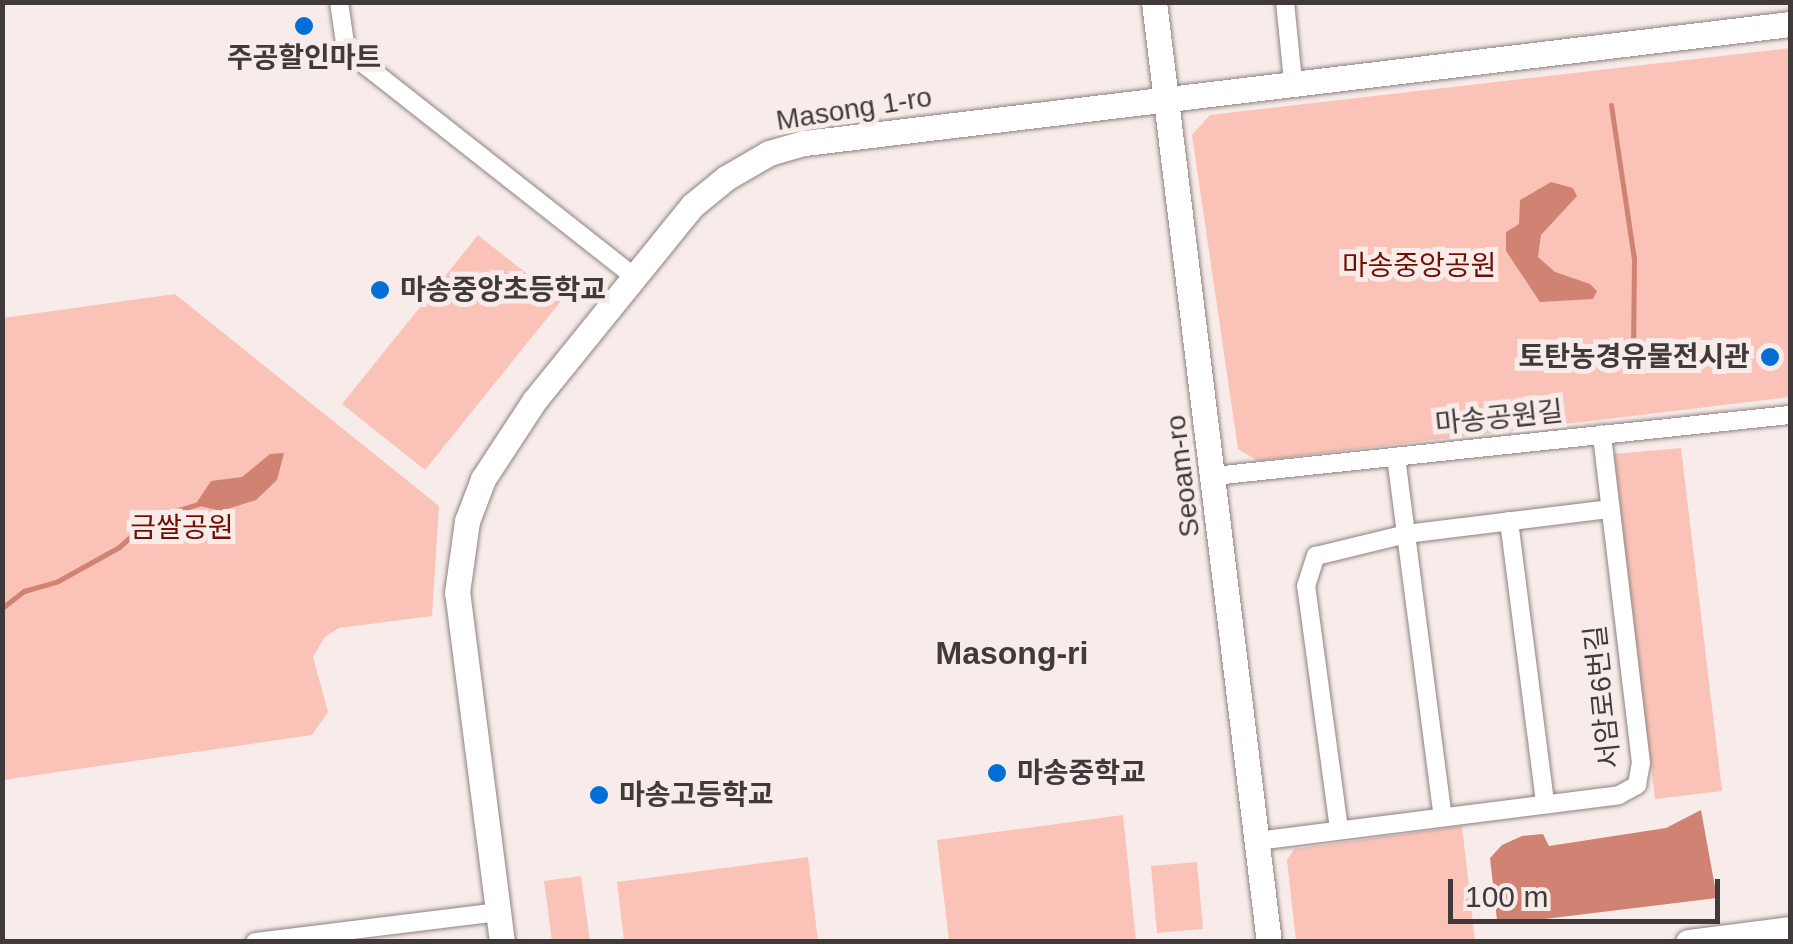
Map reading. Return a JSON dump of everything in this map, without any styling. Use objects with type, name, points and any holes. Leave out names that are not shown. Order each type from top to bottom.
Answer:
[{"type":"street","points":[[340,2],[346,50],[633,276]]},
{"type":"street","name":"Seoam-ro","points":[[1154,2],[1269,942]]},
{"type":"street","points":[[1284,2],[1293,81]]},
{"type":"street","name":"Masong 1-ro","points":[[502,942],[457,593],[464,535],[482,479],[516,426],[694,205],[769,153],[805,142],[1790,24]]},
{"type":"street","name":"마송공원길","points":[[1214,476],[1790,415]]},
{"type":"street","name":"서암로6번길","points":[[1257,841],[1618,794],[1637,785],[1641,774],[1602,434]]},
{"type":"street","points":[[1396,456],[1443,817]]},
{"type":"street","points":[[1339,829],[1308,569],[1335,547],[1406,534],[1610,509]]},
{"type":"street","points":[[1509,521],[1545,803]]},
{"type":"street","points":[[255,942],[498,912]]},
{"type":"street","points":[[1688,942],[1790,929]]},
{"type":"green space","name":"마송중앙공원","points":[[1790,48],[1790,397],[1258,461],[1238,449],[1192,135],[1210,115]]},
{"type":"green space","points":[[478,235],[561,301],[425,470],[342,404]]},
{"type":"green space","name":"금쌀공원","points":[[175,294],[439,506],[432,616],[339,628],[325,637],[313,657],[328,712],[312,735],[3,780],[2,318]]},
{"type":"green space","points":[[1681,448],[1722,791],[1655,799],[1614,454]]},
{"type":"green space","points":[[1123,815],[1136,941],[949,941],[937,840]]},
{"type":"green space","points":[[1462,826],[1475,941],[1296,941],[1287,860],[1294,849]]},
{"type":"green space","points":[[808,857],[818,941],[624,941],[617,882]]},
{"type":"green space","points":[[1197,862],[1203,929],[1157,933],[1151,866]]},
{"type":"green space","points":[[581,876],[590,941],[552,941],[544,881]]},
{"type":"shaded area","points":[[1551,182],[1573,188],[1577,196],[1541,235],[1538,257],[1555,272],[1590,284],[1597,291],[1593,299],[1540,302],[1506,251],[1506,232],[1519,224],[1520,200]]},
{"type":"shaded area","points":[[284,453],[277,480],[256,500],[221,511],[195,505],[211,481],[242,477],[270,454]]},
{"type":"shaded area","points":[[1701,810],[1717,898],[1503,924],[1497,920],[1490,858],[1502,845],[1522,836],[1543,834],[1549,846],[1666,828]]},
{"type":"waterway","points":[[1611,105],[1634,258],[1633,355]]},
{"type":"waterway","points":[[2,608],[24,591],[58,581],[119,547],[152,518],[198,504]]},
{"type":"place","name":"주공할인마트","points":[[304,26]]},
{"type":"place","name":"마송중앙초등학교","points":[[380,290]]},
{"type":"place","name":"토탄농경유물전시관","points":[[1770,357]]},
{"type":"place","name":"마송중학교","points":[[997,773]]},
{"type":"place","name":"마송고등학교","points":[[599,795]]},
{"type":"district","name":"Masong-ri","points":[[1012,653]]}]
